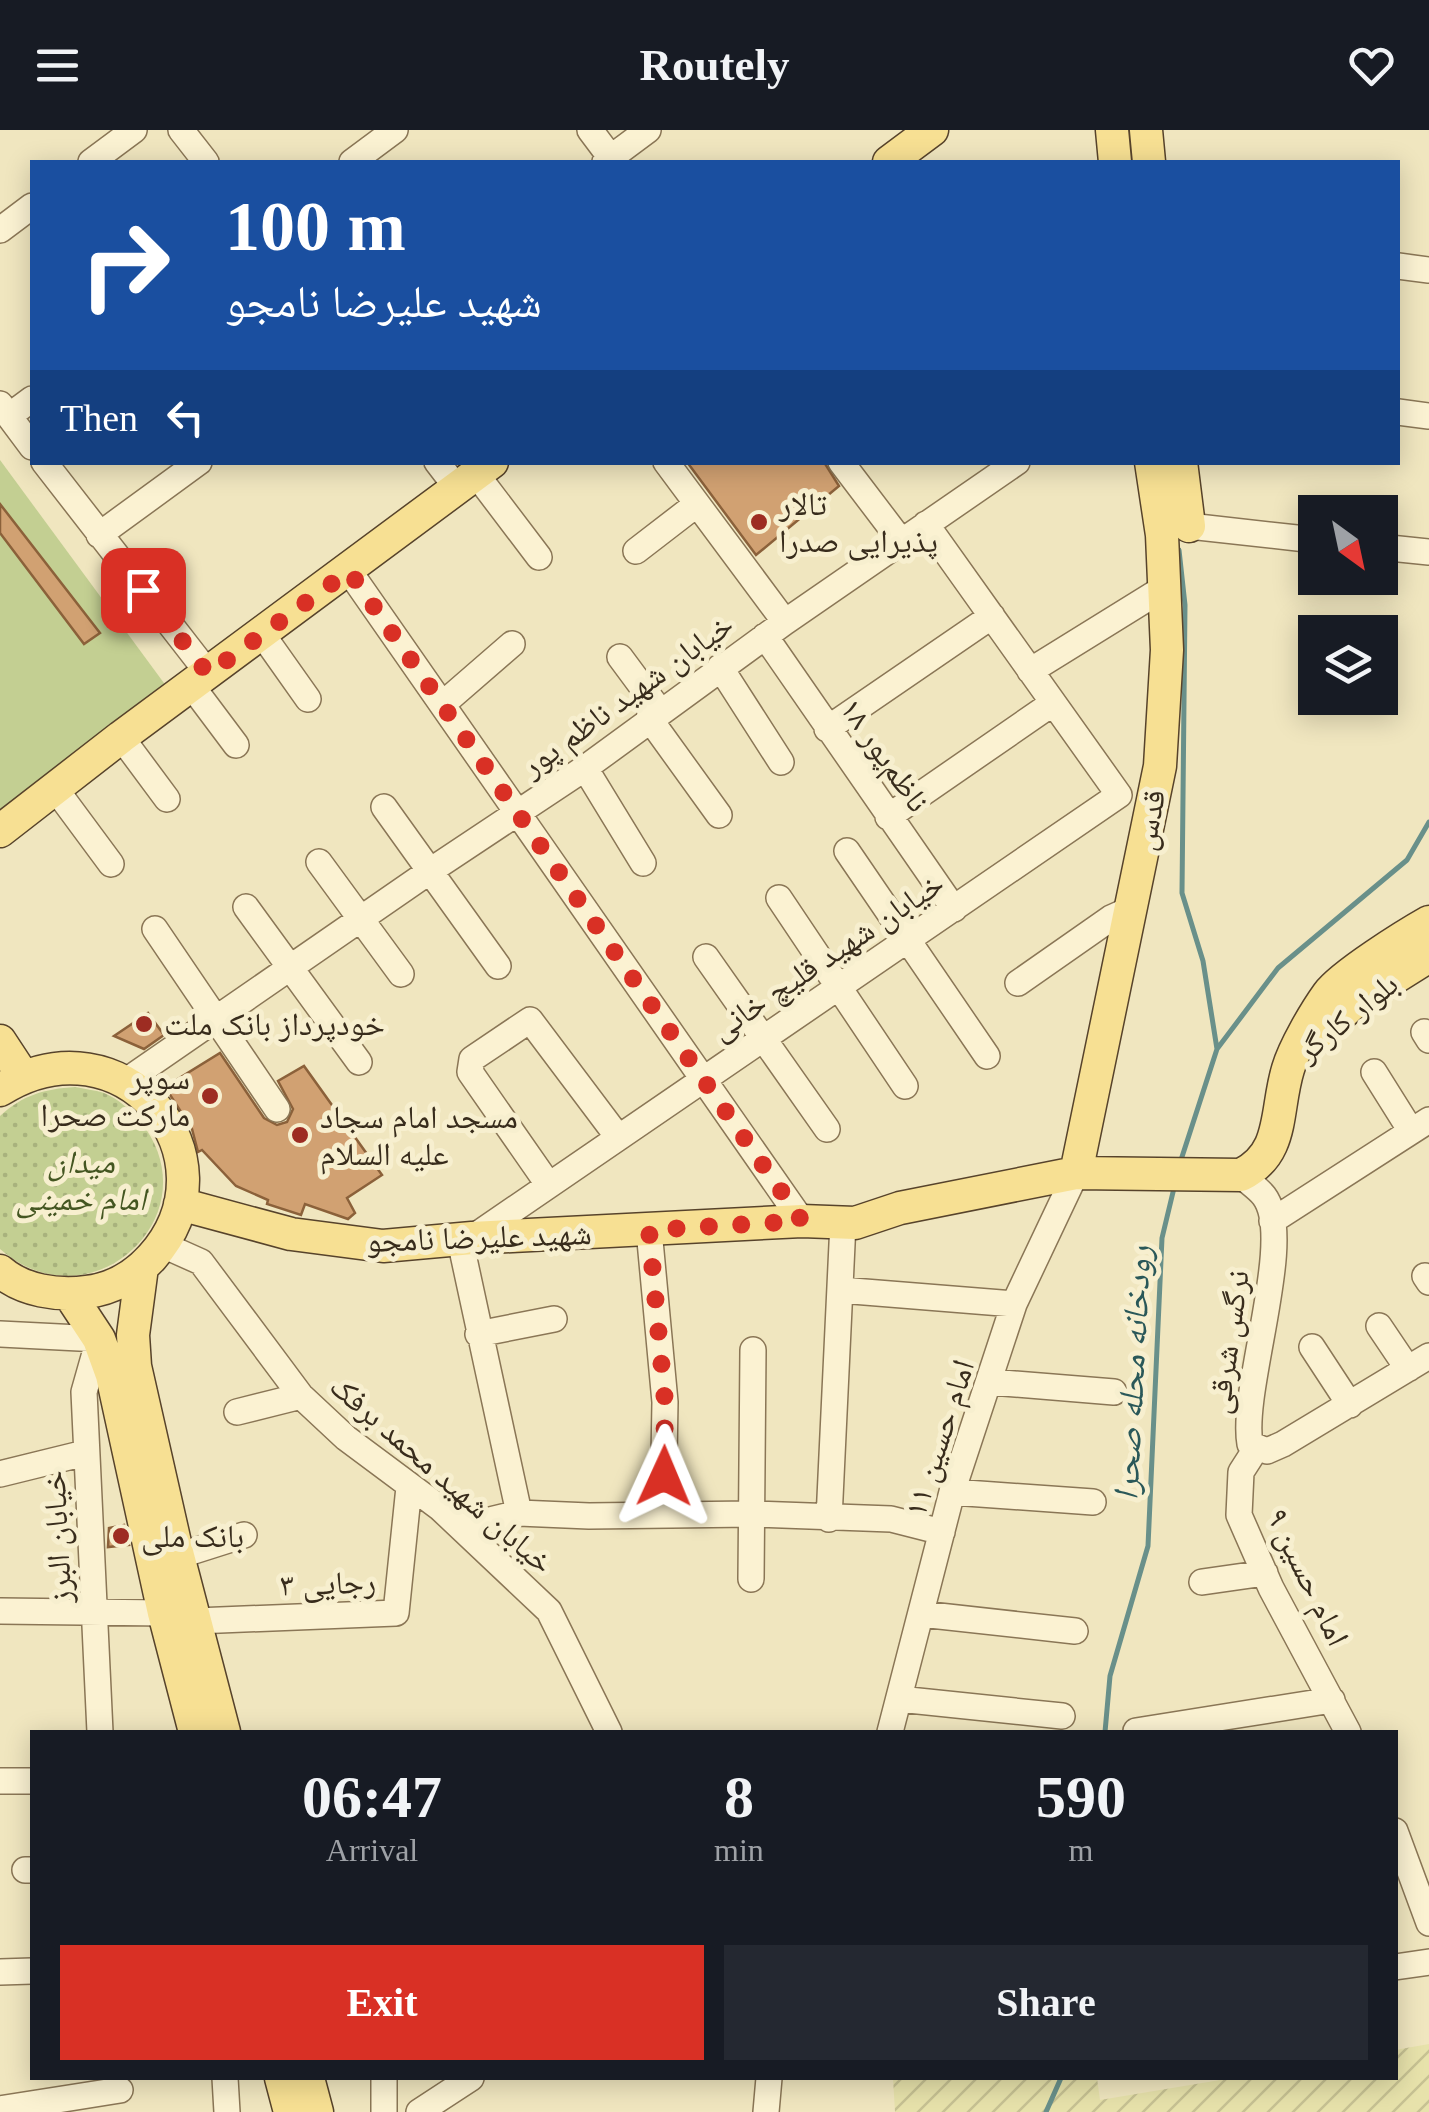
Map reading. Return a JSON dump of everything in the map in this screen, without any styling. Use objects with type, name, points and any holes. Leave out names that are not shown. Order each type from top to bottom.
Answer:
[{"type":"main road","points":[[892,160],[932,130]]},
{"type":"main road","points":[[1112,130],[1115,160]]},
{"type":"main road","points":[[1146,130],[1148,160]]},
{"type":"main road","name":"قدس","points":[[1076,1173],[1160,766],[1167,650],[1162,535],[1150,465]]},
{"type":"main road","points":[[1181,465],[1189,526]]},
{"type":"main road","points":[[0,831],[121,736],[349,571],[465,472]]},
{"type":"main road","name":"بلوار کارگر","points":[[1288,1065],[1330,990],[1429,922]]},
{"type":"main road","name":"بلوار کارگر","points":[[1288,1065],[1351,1006],[1429,956]]},
{"type":"main road","points":[[0,1041],[12,1083],[58,1066],[93,1069],[126,1081],[154,1104],[173,1134],[182,1168],[180,1204],[152,1256],[132,1336],[135,1366],[178,1556],[180,1617],[195,1730]]},
{"type":"main road","points":[[1240,1175],[1259,1166],[1272,1148],[1288,1065]]},
{"type":"main road","name":"شهید علیرضا نامجو","points":[[180,1204],[291,1234],[383,1246],[802,1221],[855,1222],[900,1208],[1076,1173],[1240,1175]]},
{"type":"main road","points":[[0,1271],[36,1290],[70,1294],[97,1291],[122,1281],[152,1256]]},
{"type":"main road","points":[[70,1294],[99,1339],[112,1375],[180,1617],[223,1730]]},
{"type":"main road","points":[[282,2080],[290,2112]]},
{"type":"main road","points":[[309,2080],[317,2112]]},
{"type":"street","points":[[93,160],[134,130]]},
{"type":"street","points":[[181,130],[204,160]]},
{"type":"street","points":[[355,160],[395,130]]},
{"type":"street","points":[[590,130],[609,160]]},
{"type":"street","points":[[611,160],[648,130]]},
{"type":"street","points":[[0,230],[30,208]]},
{"type":"street","points":[[1400,266],[1429,270]]},
{"type":"street","points":[[30,400],[4,410],[30,444]]},
{"type":"street","points":[[1400,412],[1429,416]]},
{"type":"street","points":[[46,465],[200,679],[236,745]]},
{"type":"street","points":[[99,535],[195,465]]},
{"type":"street","name":"ناظم‌پور ۱۸","points":[[668,465],[698,504],[775,629],[827,729],[954,909]]},
{"type":"street","points":[[844,465],[901,541]]},
{"type":"street","name":"خیابان شهید ناظم پور","points":[[126,1081],[585,768],[720,668],[1012,465]]},
{"type":"street","points":[[465,472],[539,556]]},
{"type":"street","points":[[636,551],[698,504]]},
{"type":"street","points":[[888,817],[1053,703],[926,524]]},
{"type":"street","points":[[1189,526],[1298,538]]},
{"type":"street","points":[[1398,549],[1429,552]]},
{"type":"street","points":[[349,571],[802,1221]]},
{"type":"street","points":[[1030,671],[1164,588]]},
{"type":"street","points":[[827,729],[992,616]]},
{"type":"street","points":[[262,634],[308,699]]},
{"type":"street","points":[[444,703],[512,644]]},
{"type":"street","points":[[620,657],[718,815]]},
{"type":"street","points":[[720,668],[782,762]]},
{"type":"street","name":"خیابان شهید قلیچ خانی","points":[[466,1239],[1119,795],[1053,703]]},
{"type":"street","points":[[121,736],[168,799]]},
{"type":"street","points":[[585,768],[642,863]]},
{"type":"street","points":[[54,787],[111,864]]},
{"type":"street","points":[[384,807],[498,966]]},
{"type":"street","points":[[847,851],[987,1056]]},
{"type":"street","points":[[319,862],[401,974]]},
{"type":"street","points":[[779,898],[905,1086]]},
{"type":"street","points":[[246,907],[359,1062]]},
{"type":"street","points":[[1018,983],[1111,918],[1131,909]]},
{"type":"street","points":[[155,929],[277,1109]]},
{"type":"street","points":[[706,956],[827,1128]]},
{"type":"street","points":[[548,1184],[470,1072],[472,1059],[530,1020],[618,1136]]},
{"type":"street","points":[[1240,1175],[1266,1198],[1272,1221],[1420,1125],[1374,1072]]},
{"type":"street","name":"امام حسین ۱۱","points":[[891,1730],[952,1492],[1014,1304],[1076,1173]]},
{"type":"street","name":"نرگس شرقی","points":[[1272,1221],[1275,1234],[1260,1360],[1247,1428],[1250,1444],[1266,1451],[1283,1444],[1419,1362]]},
{"type":"street","points":[[829,1518],[843,1222]]},
{"type":"street","points":[[649,1230],[665,1402],[663,1513]]},
{"type":"street","points":[[466,1239],[478,1334],[519,1513]]},
{"type":"street","name":"خیابان شهید محمد برفک","points":[[152,1256],[201,1262],[301,1396],[346,1438],[461,1527],[549,1611],[608,1730]]},
{"type":"street","points":[[840,1290],[1014,1304]]},
{"type":"street","points":[[478,1334],[554,1318]]},
{"type":"street","points":[[1380,1326],[1419,1362]]},
{"type":"street","points":[[0,1334],[99,1339]]},
{"type":"street","name":"خیابان البرز","points":[[99,1339],[84,1392],[100,1730]]},
{"type":"street","points":[[1312,1347],[1350,1405]]},
{"type":"street","points":[[751,1579],[753,1350]]},
{"type":"street","points":[[991,1382],[1114,1392]]},
{"type":"street","points":[[237,1412],[301,1396]]},
{"type":"street","name":"امام حسین ۹","points":[[1257,1446],[1241,1472],[1239,1515],[1347,1730]]},
{"type":"street","points":[[0,1474],[85,1453]]},
{"type":"street","name":"رجایی ۳","points":[[180,1617],[396,1613],[409,1487]]},
{"type":"street","points":[[952,1492],[1093,1502]]},
{"type":"street","points":[[461,1527],[519,1513],[663,1513],[891,1519],[942,1532]]},
{"type":"street","points":[[178,1556],[244,1535]]},
{"type":"street","points":[[1202,1582],[1265,1573]]},
{"type":"street","points":[[0,1612],[180,1617]]},
{"type":"street","points":[[921,1614],[1076,1631]]},
{"type":"street","points":[[899,1700],[1062,1716]]},
{"type":"street","points":[[1142,1730],[1332,1700]]},
{"type":"street","points":[[0,1781],[30,1781]]},
{"type":"street","points":[[1398,1839],[1429,1923]]},
{"type":"street","points":[[1398,1967],[1429,1962]]},
{"type":"street","points":[[0,1972],[30,1972]]},
{"type":"street","points":[[225,2080],[226,2112]]},
{"type":"street","points":[[384,2080],[384,2112]]},
{"type":"street","points":[[420,2112],[468,2080]]},
{"type":"street","points":[[766,2112],[770,2080]]},
{"type":"street","points":[[0,2110],[120,2093]]},
{"type":"shaded area","points":[[1429,2044],[1429,2112],[895,2112],[893,2080],[1097,2080],[1100,2100],[1220,2080],[1398,2080],[1398,2049]]},
{"type":"green space","points":[[0,460],[172,694],[0,822]]},
{"type":"green space","name":"میدان امام خمینی","points":[[75,1087],[109,1095],[140,1121],[159,1156],[163,1191],[153,1223],[132,1250],[104,1268],[71,1276],[35,1270],[0,1249],[0,1116],[34,1094]]},
{"type":"building","name":"تالار پذیرایی صدرا","points":[[689,465],[826,465],[839,486],[756,555]]},
{"type":"building","points":[[0,504],[100,633],[84,644],[0,533]]},
{"type":"building","name":"خودپرداز بانک ملت","points":[[148,1013],[164,1035],[144,1049],[114,1036]]},
{"type":"building","name":"مسجد امام سجاد علیه السلام","points":[[220,1053],[264,1118],[277,1125],[287,1122],[293,1109],[278,1081],[304,1066],[382,1175],[347,1198],[355,1213],[348,1219],[305,1204],[301,1215],[267,1204],[268,1200],[236,1186],[202,1150],[198,1152],[192,1129],[165,1087]]},
{"type":"building","name":"بانک ملی","points":[[124,1525],[129,1545],[108,1547],[109,1528]]},
{"type":"waterway","points":[[1179,550],[1185,605],[1182,893],[1203,961],[1217,1049]]},
{"type":"waterway","name":"رودخانه محله صحرا","points":[[1180,1163],[1217,1049],[1278,968],[1407,860],[1429,822]]},
{"type":"waterway","name":"رودخانه محله صحرا","points":[[1105,1730],[1110,1676],[1148,1546],[1162,1238],[1174,1188]]},
{"type":"waterway","name":"رودخانه محله صحرا","points":[[1046,2112],[1060,2080]]},
{"type":"place","name":"تالار پذیرایی صدرا","points":[[759,522]]},
{"type":"place","name":"خودپرداز بانک ملت","points":[[144,1024]]},
{"type":"place","name":"سوپر مارکت صحرا","points":[[210,1096]]},
{"type":"place","name":"مسجد امام سجاد علیه السلام","points":[[300,1135]]},
{"type":"place","name":"بانک ملی","points":[[121,1536]]},
{"type":"route","points":[[143,590],[208,674],[349,571],[802,1221],[649,1230],[665,1402],[664,1476]]}]
